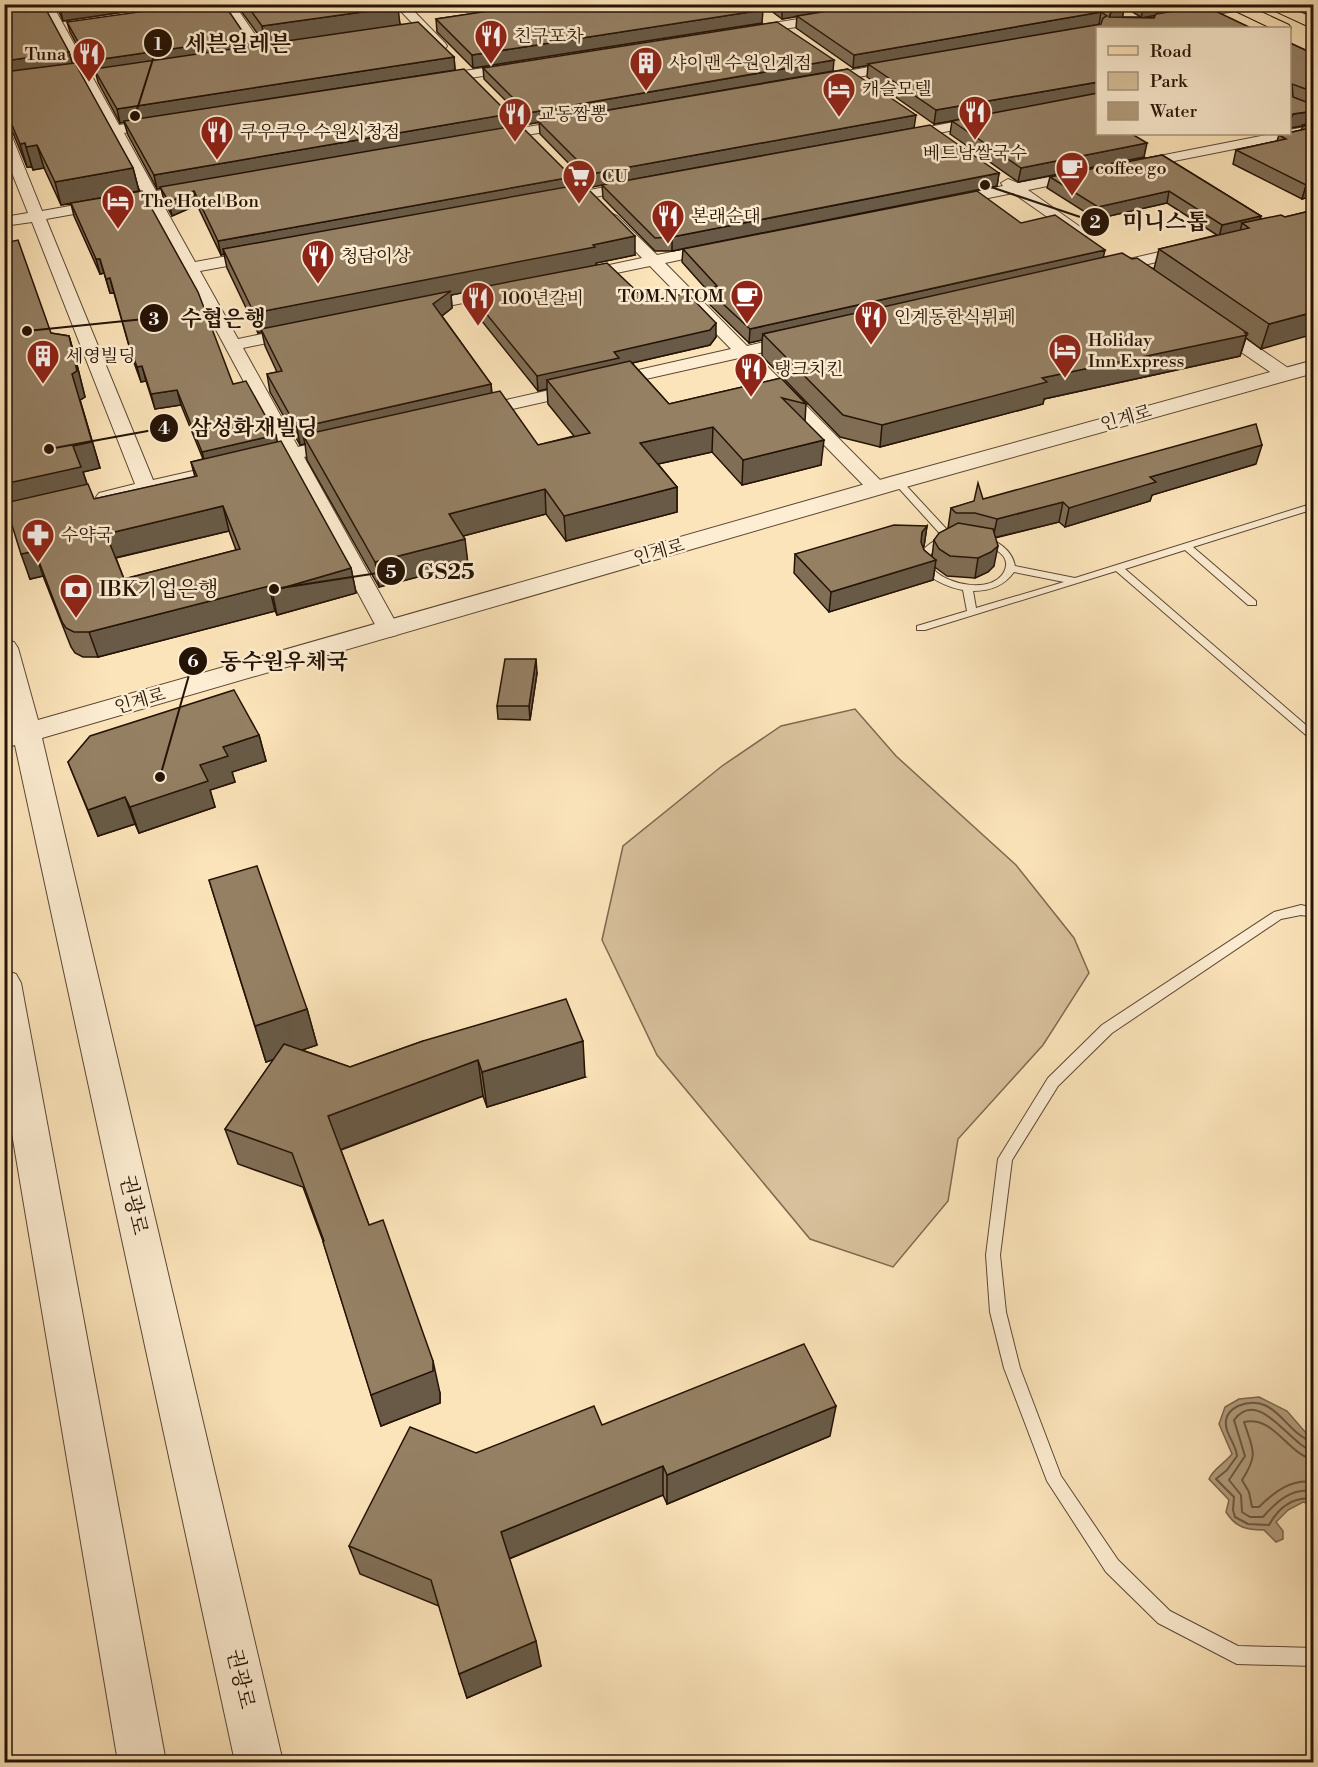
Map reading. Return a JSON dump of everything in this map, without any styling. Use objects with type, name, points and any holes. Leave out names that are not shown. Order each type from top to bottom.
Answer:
[{"type":"main road","points":[[1273,5],[1314,24]]},
{"type":"main road","points":[[1238,7],[1280,27]]},
{"type":"street","points":[[46,4],[65,26],[86,78],[389,630]]},
{"type":"street","points":[[400,4],[484,91]]},
{"type":"street","points":[[224,5],[261,52]]},
{"type":"street","points":[[1130,27],[1145,26],[1238,7]]},
{"type":"street","points":[[1122,14],[1145,26]]},
{"type":"street","points":[[763,15],[797,38]]},
{"type":"street","points":[[733,33],[847,15]]},
{"type":"street","points":[[832,62],[868,87]]},
{"type":"street","points":[[803,83],[921,62]]},
{"type":"street","points":[[421,82],[526,65]]},
{"type":"street","points":[[913,118],[950,143]]},
{"type":"street","points":[[885,139],[998,118]]},
{"type":"street","points":[[115,130],[174,120]]},
{"type":"street","points":[[478,139],[520,127],[583,121]]},
{"type":"street","points":[[520,127],[540,147]]},
{"type":"street","points":[[1291,134],[1314,129]]},
{"type":"street","points":[[4,134],[146,488]]},
{"type":"street","points":[[1119,168],[1284,135]]},
{"type":"street","points":[[933,205],[1096,172]]},
{"type":"street","points":[[996,176],[1145,277]]},
{"type":"street","points":[[571,178],[742,352],[887,485]]},
{"type":"street","points":[[540,203],[656,182]]},
{"type":"street","points":[[4,222],[209,186]]},
{"type":"street","points":[[559,280],[734,244]]},
{"type":"street","points":[[1091,272],[1203,247]]},
{"type":"street","points":[[190,268],[272,253]]},
{"type":"street","points":[[408,310],[513,289]]},
{"type":"street","points":[[1201,316],[1285,374]]},
{"type":"street","points":[[232,345],[314,328]]},
{"type":"street","points":[[454,417],[812,336]]},
{"type":"street","name":"인계로","points":[[16,736],[887,485],[1314,366]]},
{"type":"street","points":[[91,500],[362,438]]},
{"type":"street","points":[[4,521],[59,508]]},
{"type":"street","name":"권광로","points":[[4,648],[16,736],[259,1762]]},
{"type":"street","points":[[4,983],[142,1762]]},
{"type":"lane","points":[[887,485],[950,538]]},
{"type":"lane","points":[[921,628],[1314,506]]},
{"type":"lane","points":[[950,538],[969,538],[994,545],[1009,559],[1011,568],[1007,576],[999,582],[987,586],[967,587],[944,582],[933,575],[926,567],[924,559],[926,551],[933,544],[950,538]]},
{"type":"lane","points":[[1186,546],[1252,603]]},
{"type":"lane","points":[[1011,568],[1075,581]]},
{"type":"lane","points":[[1118,568],[1314,738]]},
{"type":"lane","points":[[967,587],[972,613]]},
{"type":"lane","points":[[1314,913],[1301,910],[1278,915],[1107,1029],[1053,1082],[1005,1159],[993,1255],[998,1312],[1012,1368],[1055,1481],[1112,1566],[1164,1617],[1237,1655],[1314,1658]]},
{"type":"green space","points":[[855,709],[896,756],[1016,865],[1074,938],[1089,973],[1043,1045],[958,1139],[948,1201],[893,1267],[810,1239],[657,1055],[602,940],[623,846],[722,766],[781,726]]},
{"type":"water","points":[[1259,1397],[1287,1411],[1313,1441],[1313,1505],[1303,1502],[1288,1510],[1276,1522],[1283,1531],[1283,1539],[1276,1542],[1264,1530],[1247,1529],[1234,1522],[1226,1512],[1229,1500],[1209,1479],[1232,1454],[1219,1424],[1225,1407],[1239,1399]]},
{"type":"building","points":[[4,4],[43,4],[69,52],[4,61]]},
{"type":"building","points":[[195,4],[224,4],[247,38],[89,61],[67,22]]},
{"type":"building","points":[[246,4],[395,4],[398,7],[262,26]]},
{"type":"building","points":[[534,4],[756,4],[763,10],[472,55],[436,19]]},
{"type":"building","points":[[872,4],[1118,4],[1124,8],[1112,10],[1109,17],[1154,18],[1156,14],[1205,6],[1249,27],[1096,27],[1096,82],[936,110],[868,64],[1101,24],[1103,18],[1107,16],[1101,12],[854,55],[797,16]]},
{"type":"building","points":[[418,22],[454,57],[117,109],[94,69]]},
{"type":"building","points":[[777,22],[834,60],[528,113],[483,68]]},
{"type":"building","points":[[1291,43],[1314,54],[1314,92],[1292,84],[1293,97],[1314,105],[1314,111],[1293,114],[1291,118]]},
{"type":"building","points":[[75,63],[133,168],[55,182],[37,145],[26,147],[25,143],[20,144],[4,109],[4,72]]},
{"type":"building","points":[[464,69],[509,114],[154,175],[124,121]]},
{"type":"building","points":[[848,69],[916,115],[591,174],[539,122]]},
{"type":"building","points":[[1096,93],[1096,135],[1134,135],[1147,143],[1021,168],[952,121]]},
{"type":"building","points":[[1314,122],[1314,183],[1306,185],[1236,150],[1286,139],[1279,135],[1291,135],[1291,132],[1310,128],[1303,125]]},
{"type":"building","points":[[520,125],[572,177],[218,241],[194,191],[169,202],[160,187]]},
{"type":"building","points":[[930,125],[999,173],[672,237],[655,238],[602,185]]},
{"type":"building","points":[[1162,155],[1261,216],[1222,225],[1169,191],[1098,207],[1050,177]]},
{"type":"building","points":[[583,184],[635,236],[593,245],[595,247],[254,313],[223,249]]},
{"type":"building","points":[[142,191],[198,292],[233,384],[246,381],[276,435],[202,452],[177,390],[151,394],[142,366],[137,367],[129,345],[110,278],[106,279],[100,259],[96,259],[71,203]]},
{"type":"building","points":[[977,191],[1021,223],[1055,215],[1105,250],[750,329],[707,289],[717,286],[683,249]]},
{"type":"building","points":[[1314,210],[1314,312],[1269,324],[1159,249],[1249,228],[1242,223]]},
{"type":"building","points":[[18,240],[51,333],[69,336],[77,371],[72,374],[92,442],[73,446],[81,467],[4,484],[4,243]]},
{"type":"building","points":[[1122,253],[1132,259],[1137,258],[1247,335],[1042,378],[1047,382],[882,425],[843,415],[763,334]]},
{"type":"building","points":[[607,263],[648,302],[687,293],[716,323],[710,330],[614,352],[619,358],[537,376],[467,290]]},
{"type":"building","points":[[451,291],[433,304],[491,384],[297,428],[267,374],[282,371],[261,329]]},
{"type":"building","points":[[630,361],[669,404],[781,378],[806,404],[782,398],[824,440],[743,460],[713,427],[640,443],[677,487],[564,516],[545,489],[449,514],[465,539],[375,562],[303,435],[500,391],[538,445],[590,433],[547,380]]},
{"type":"building","points":[[1256,424],[1262,445],[1150,477],[1156,482],[1069,508],[1063,502],[997,519],[975,513],[956,513],[951,508],[974,501],[978,483],[983,499]]},
{"type":"building","points":[[281,441],[351,568],[272,591],[269,586],[89,632],[74,632],[66,628],[35,551],[21,554],[5,503],[88,484],[94,499],[197,476],[191,462]],"holes":[[[223,506],[240,549],[124,579],[106,534]]]},
{"type":"building","points":[[958,523],[993,529],[998,546],[978,558],[950,556],[939,549],[934,540],[939,533]]},
{"type":"building","points":[[894,525],[927,526],[922,532],[921,542],[924,550],[936,560],[831,592],[795,554]]},
{"type":"building","points":[[505,659],[536,659],[529,706],[497,706]]},
{"type":"building","points":[[234,690],[259,735],[223,747],[228,756],[200,765],[208,781],[130,807],[125,797],[88,810],[68,762],[90,736]]},
{"type":"building","points":[[257,866],[307,1009],[255,1026],[209,880]]},
{"type":"building","points":[[566,999],[583,1041],[482,1072],[478,1060],[328,1116],[369,1225],[383,1220],[433,1361],[433,1371],[371,1395],[324,1241],[292,1153],[225,1129],[284,1044],[350,1067],[423,1041]]},
{"type":"building","points":[[804,1344],[836,1406],[667,1475],[663,1466],[501,1532],[536,1641],[459,1674],[431,1580],[349,1546],[410,1427],[476,1453],[594,1406],[602,1425]]},
{"type":"place","name":"친구포차","points":[[491,65]]},
{"type":"place","name":"Tuna","points":[[89,83]]},
{"type":"place","name":"샤이맨 수원인계점","points":[[646,92]]},
{"type":"place","name":"세븐일레븐","points":[[135,116]]},
{"type":"place","name":"캐슬모텔","points":[[839,118]]},
{"type":"place","name":"베트남쌀국수","points":[[975,141]]},
{"type":"place","name":"교동짬뽕","points":[[515,143]]},
{"type":"place","name":"쿠우쿠우 수원시청점","points":[[217,161]]},
{"type":"place","name":"미니스톱","points":[[985,185]]},
{"type":"place","name":"coffee go","points":[[1072,197]]},
{"type":"place","name":"CU","points":[[579,205]]},
{"type":"place","name":"The Hotel Bon","points":[[118,230]]},
{"type":"place","name":"본래순대","points":[[668,245]]},
{"type":"place","name":"청담이상","points":[[318,285]]},
{"type":"place","name":"TOM N TOM","points":[[747,325]]},
{"type":"place","name":"100년갈비","points":[[478,327]]},
{"type":"place","name":"수협은행","points":[[27,331]]},
{"type":"place","name":"인계동한식뷔페","points":[[871,346]]},
{"type":"place","name":"Holiday Inn Express","points":[[1065,379]]},
{"type":"place","name":"세영빌딩","points":[[43,385]]},
{"type":"place","name":"탱크치킨","points":[[751,398]]},
{"type":"place","name":"삼성화재빌딩","points":[[49,449]]},
{"type":"place","name":"수약국","points":[[38,564]]},
{"type":"place","name":"GS25","points":[[274,589]]},
{"type":"place","name":"IBK기업은행","points":[[76,619]]},
{"type":"place","name":"동수원우체국","points":[[160,777]]}]
